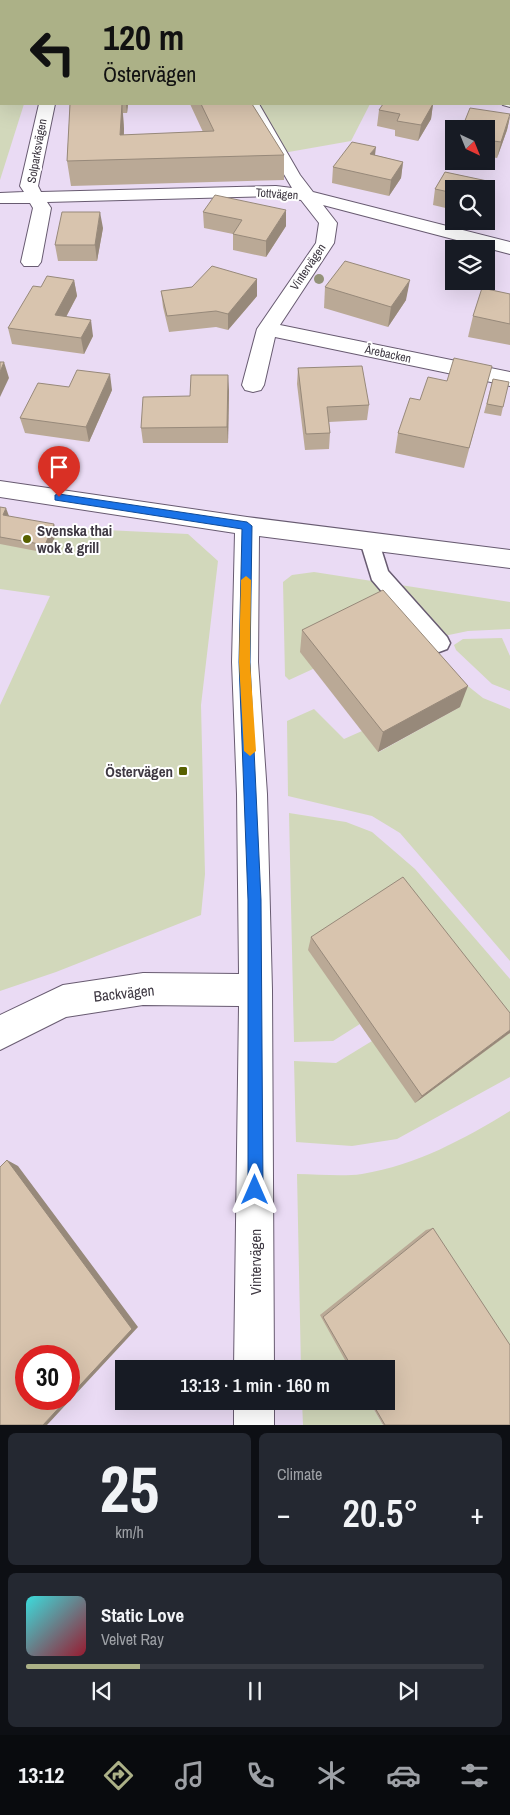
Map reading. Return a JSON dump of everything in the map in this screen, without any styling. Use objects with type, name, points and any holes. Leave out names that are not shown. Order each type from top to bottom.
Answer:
[{"type":"street","name":"Solparksvägen","points":[[37,198],[29,186],[47,105]]},
{"type":"street","name":"Vintervägen","points":[[252,105],[292,177],[304,195],[328,223],[326,242],[267,329],[253,385]]},
{"type":"street","name":"Tottvägen","points":[[0,198],[276,191],[304,195],[510,248]]},
{"type":"street","points":[[31,262],[42,208],[37,198]]},
{"type":"street","name":"Årebacken","points":[[267,329],[510,379]]},
{"type":"street","points":[[0,489],[247,526],[510,559]]},
{"type":"street","name":"Vintervägen","points":[[247,526],[245,662],[252,794],[256,990],[254,1360]]},
{"type":"street","name":"Backvägen","points":[[0,1033],[63,1001],[143,989],[256,990]]},
{"type":"street","points":[[254,1410],[254,1425]]},
{"type":"lane","points":[[370,540],[379,574],[439,644]]},
{"type":"green space","points":[[0,105],[24,105],[0,180]]},
{"type":"green space","points":[[260,105],[369,105],[351,141],[283,153],[258,112]]},
{"type":"green space","points":[[0,518],[44,527],[188,534],[218,561],[201,705],[205,874],[201,915],[56,972],[0,991],[0,705],[50,596],[0,589]]},
{"type":"green space","points":[[314,572],[372,581],[435,651],[313,669],[289,680],[285,676],[283,582],[292,575]]},
{"type":"green space","points":[[394,584],[510,602],[510,629],[468,631],[444,636]]},
{"type":"green space","points":[[502,638],[510,656],[510,691],[492,684],[456,650],[454,645],[463,639]]},
{"type":"green space","points":[[449,671],[483,698],[510,709],[510,961],[400,833],[372,816],[288,796],[287,721],[314,709],[344,739],[362,731],[379,752],[460,707]]},
{"type":"green space","points":[[289,813],[346,822],[372,832],[415,869],[510,979],[510,1077],[397,1139],[352,1146],[296,1142],[294,1061],[336,1063],[372,1041],[360,1024],[333,1041],[294,1042]]},
{"type":"green space","points":[[510,1111],[510,1360],[395,1367],[395,1360],[301,1360],[297,1174],[354,1175],[382,1170],[439,1150]]},
{"type":"green space","points":[[302,1410],[374,1410],[383,1425],[303,1425]]},
{"type":"building","points":[[70,105],[122,105],[120,135],[214,131],[201,105],[253,105],[284,155],[67,161]]},
{"type":"building","points":[[382,105],[432,105],[421,125],[397,121],[400,114],[379,110]]},
{"type":"building","points":[[470,108],[510,114],[501,142],[495,141],[495,120],[465,120]]},
{"type":"building","points":[[352,142],[376,147],[370,154],[403,162],[391,180],[333,167]]},
{"type":"building","points":[[445,172],[483,180],[445,180],[445,191],[435,189]]},
{"type":"building","points":[[215,195],[286,210],[266,241],[233,234],[242,220],[203,212]]},
{"type":"building","points":[[62,212],[100,212],[95,245],[55,245]]},
{"type":"building","points":[[345,261],[410,280],[391,307],[325,287]]},
{"type":"building","points":[[212,266],[257,279],[228,314],[216,311],[167,316],[161,291],[192,287]]},
{"type":"building","points":[[47,276],[74,280],[55,315],[91,320],[81,338],[8,328],[33,286],[41,287]]},
{"type":"building","points":[[481,290],[510,294],[510,324],[473,316]]},
{"type":"building","points":[[454,358],[492,366],[469,448],[398,433],[410,398],[420,400],[428,377],[447,381]]},
{"type":"building","points":[[0,362],[4,362],[0,372]]},
{"type":"building","points":[[362,366],[369,405],[327,407],[330,433],[306,434],[298,368]]},
{"type":"building","points":[[77,370],[110,374],[86,427],[20,418],[38,383],[69,387]]},
{"type":"building","points":[[191,375],[228,375],[227,427],[141,428],[143,397],[190,396]]},
{"type":"building","points":[[493,379],[509,382],[503,407],[487,404]]},
{"type":"building","name":"Svenska thai wok & grill","points":[[0,507],[6,508],[3,515],[54,524],[45,545],[0,537]]},
{"type":"building","points":[[383,590],[468,686],[383,732],[302,630]]},
{"type":"building","points":[[403,877],[510,1013],[510,1030],[422,1096],[311,937]]},
{"type":"building","points":[[7,1160],[132,1329],[80,1385],[80,1345],[15,1345],[15,1410],[57,1410],[43,1425],[0,1425],[0,1167]]},
{"type":"building","points":[[433,1228],[510,1345],[510,1425],[385,1425],[376,1410],[395,1410],[395,1360],[348,1360],[323,1317]]},
{"type":"slow traffic","points":[[246,580],[245,662],[250,751]]},
{"type":"place","name":"Svenska thai wok & grill","points":[[27,539]]},
{"type":"place","name":"Östervägen","points":[[183,771]]},
{"type":"route","points":[[59,497],[247,526],[245,662],[255,900],[255,1190]]}]
